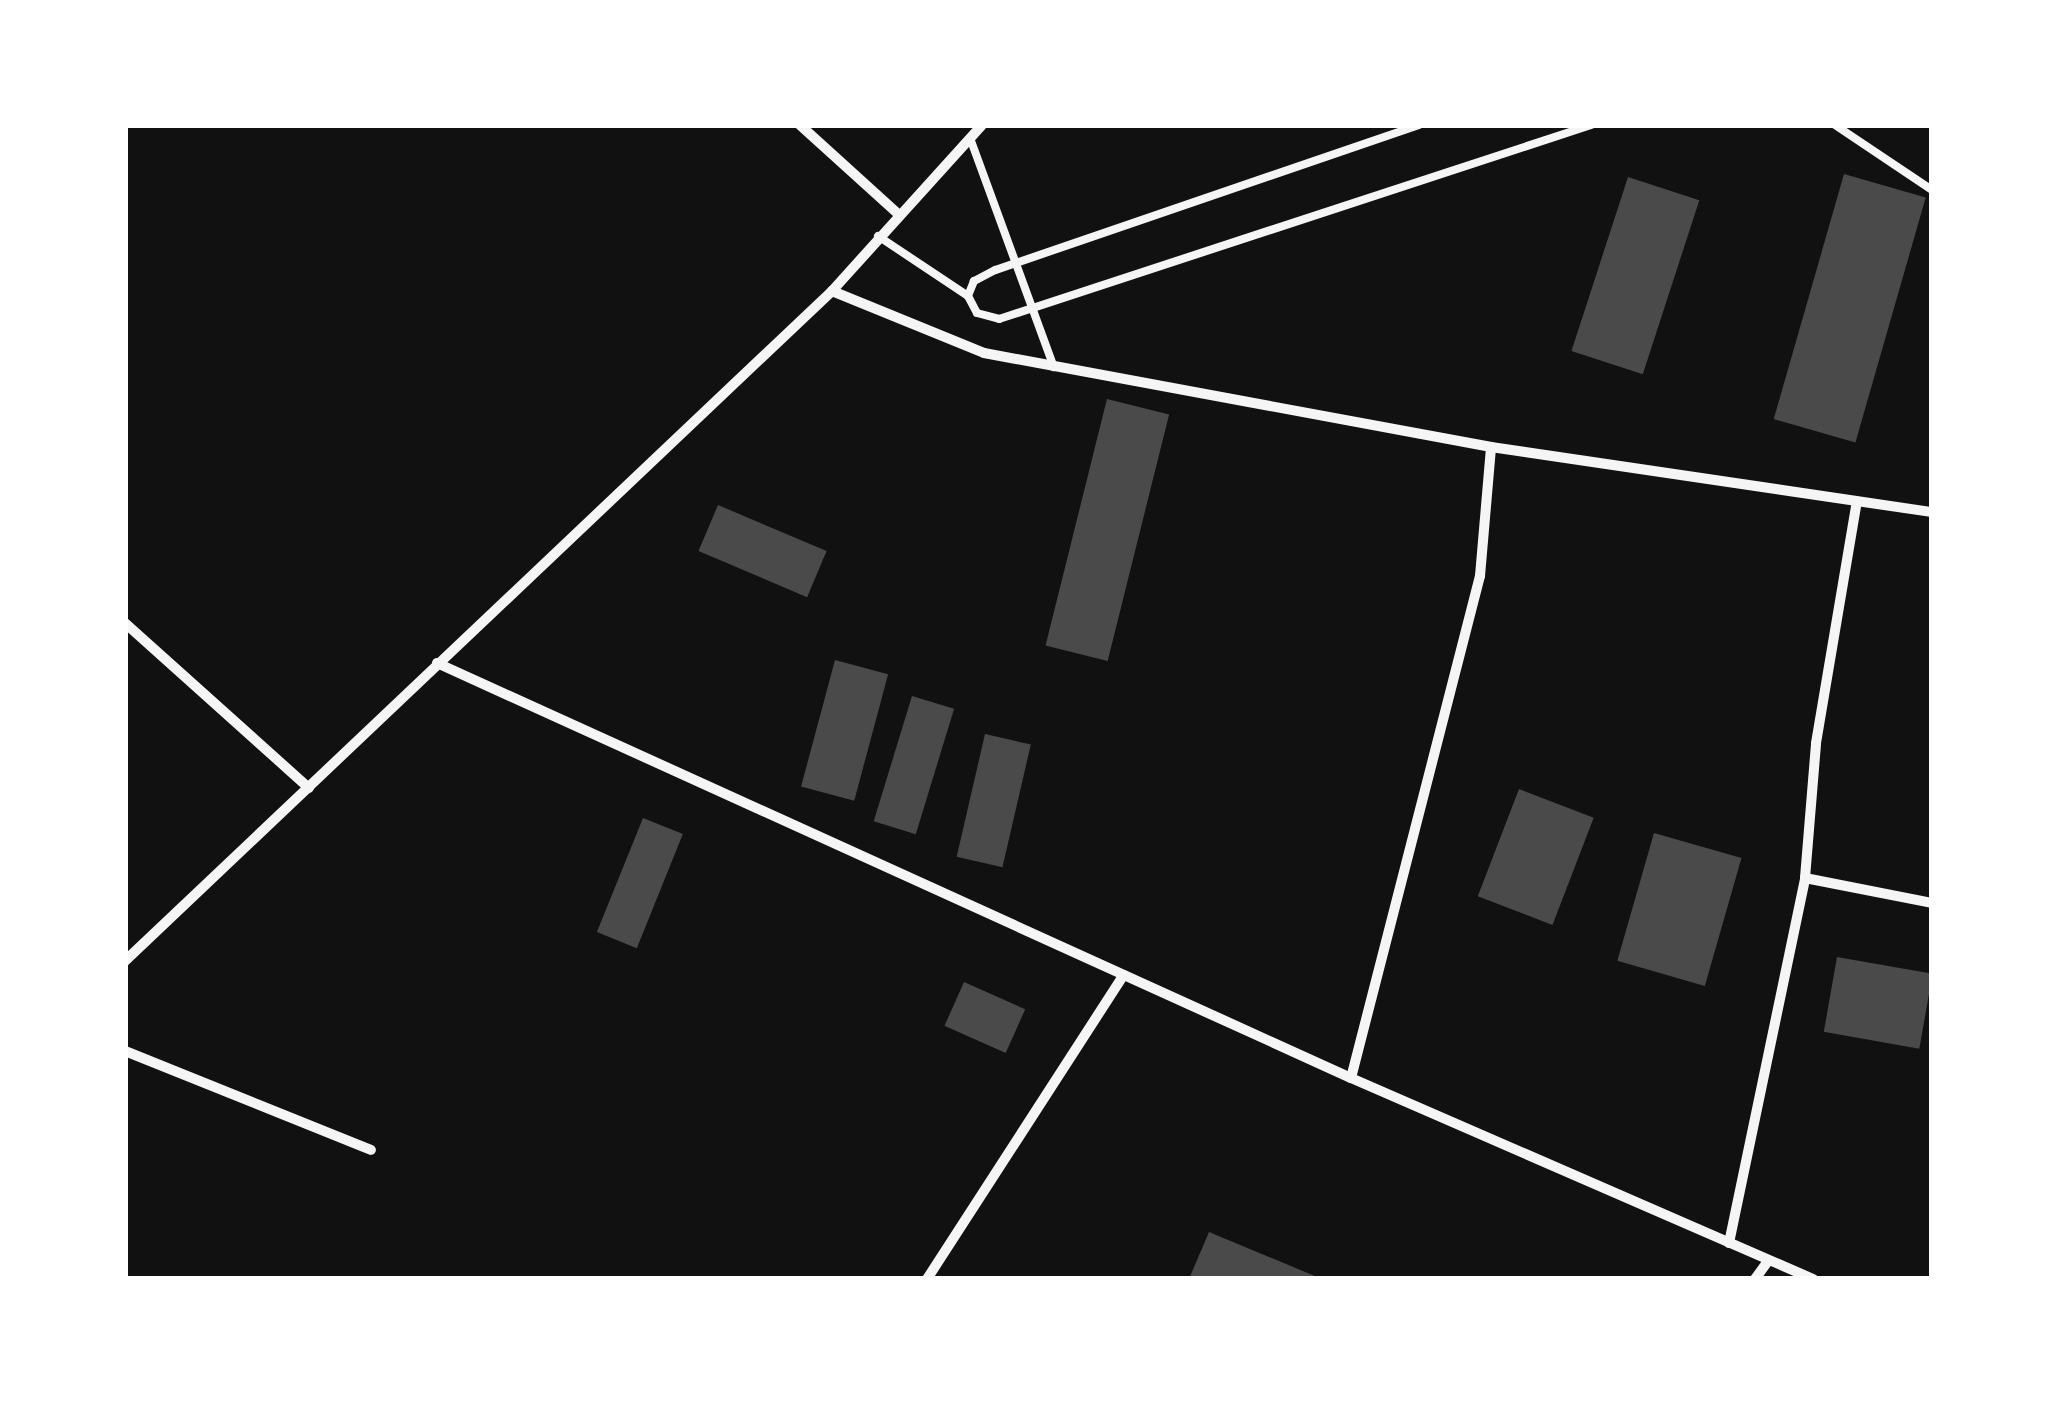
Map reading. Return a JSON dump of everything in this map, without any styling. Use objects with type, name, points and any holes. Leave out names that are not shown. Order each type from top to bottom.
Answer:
[{"type":"street","points":[[800,125],[898,214]]},
{"type":"street","points":[[125,961],[832,291],[982,125]]},
{"type":"street","points":[[832,291],[984,353],[1491,447],[1932,512]]},
{"type":"street","points":[[1350,1078],[1480,576],[1491,447]]},
{"type":"street","points":[[1729,1243],[1805,878],[1816,743],[1857,501]]},
{"type":"street","points":[[125,623],[308,788]]},
{"type":"street","points":[[436,663],[1350,1078],[1814,1279]]},
{"type":"street","points":[[1805,878],[1932,904]]},
{"type":"street","points":[[927,1279],[1124,975]]},
{"type":"street","points":[[125,1051],[372,1150]]},
{"type":"street","points":[[1755,1279],[1768,1261]]},
{"type":"lane","points":[[968,296],[974,281],[1015,263],[1419,125]]},
{"type":"lane","points":[[878,236],[968,296],[977,313],[999,320],[1590,125]]},
{"type":"lane","points":[[1835,125],[1932,190]]},
{"type":"lane","points":[[970,138],[1054,367]]},
{"type":"building","points":[[1844,174],[1926,197],[1855,443],[1774,419]]},
{"type":"building","points":[[1628,177],[1699,200],[1643,374],[1571,351]]},
{"type":"building","points":[[1107,399],[1169,414],[1108,661],[1046,645]]},
{"type":"building","points":[[718,505],[827,551],[807,597],[698,551]]},
{"type":"building","points":[[835,660],[888,674],[854,801],[801,787]]},
{"type":"building","points":[[912,696],[954,709],[916,834],[874,821]]},
{"type":"building","points":[[985,734],[1031,745],[1002,867],[957,857]]},
{"type":"building","points":[[1519,789],[1594,818],[1552,925],[1478,896]]},
{"type":"building","points":[[643,818],[683,834],[637,948],[597,932]]},
{"type":"building","points":[[1654,833],[1741,858],[1705,986],[1617,961]]},
{"type":"building","points":[[1837,957],[1932,974],[1919,1049],[1824,1032]]},
{"type":"building","points":[[964,982],[1025,1009],[1006,1053],[944,1026]]},
{"type":"building","points":[[1209,1232],[1322,1279],[1189,1279]]}]
